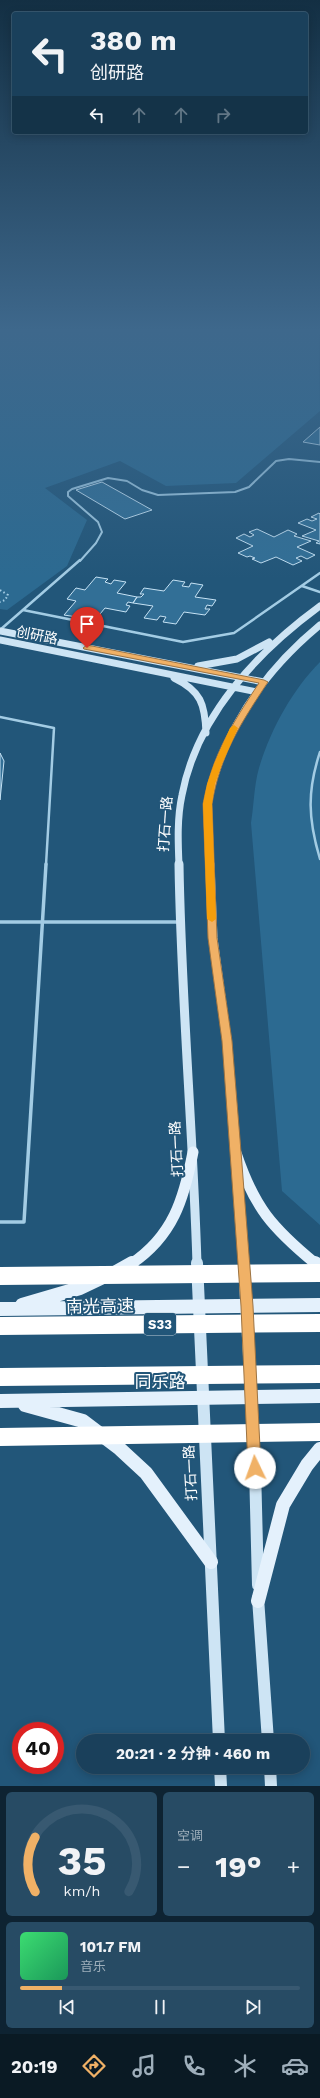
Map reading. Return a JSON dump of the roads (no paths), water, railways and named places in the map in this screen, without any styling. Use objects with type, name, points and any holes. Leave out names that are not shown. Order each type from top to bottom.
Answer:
[{"type":"highway","points":[[0,1276],[320,1273]]},
{"type":"highway","name":"南光高速","points":[[0,1326],[320,1323]]},
{"type":"highway","points":[[0,1377],[320,1374]]},
{"type":"highway","points":[[0,1437],[320,1432]]},
{"type":"main road","name":"打石一路","points":[[219,1734],[202,1399],[193,1152],[180,922],[180,813],[188,774],[194,754],[234,688],[280,636],[320,606]]},
{"type":"main road","points":[[268,1734],[258,1601],[247,1306],[227,1041],[213,938],[208,804],[211,784],[233,728],[256,692],[287,654],[320,625]]},
{"type":"main road","name":"创研路","points":[[0,630],[264,682]]},
{"type":"main road","points":[[189,667],[237,659],[280,636]]},
{"type":"main road","name":"创研路","points":[[0,640],[256,692]]},
{"type":"main road","points":[[158,672],[179,680],[194,691],[202,701],[205,709],[206,733]]},
{"type":"main road","points":[[5,1309],[80,1288],[124,1268],[139,1258],[154,1244],[176,1217],[183,1199],[193,1152]]},
{"type":"main road","points":[[236,1153],[246,1183],[261,1210],[287,1240],[320,1267]]},
{"type":"main road","points":[[5,1309],[320,1305]]},
{"type":"main road","name":"同乐路","points":[[6,1401],[320,1396]]},
{"type":"main road","points":[[6,1401],[83,1421],[120,1449],[146,1473],[177,1513],[211,1562]]},
{"type":"main road","points":[[258,1601],[283,1505],[307,1465],[320,1449]]},
{"type":"main road","points":[[220,1774],[221,1786]]},
{"type":"main road","points":[[270,1774],[271,1786]]},
{"type":"lane","points":[[0,630],[74,567],[101,538],[102,527],[68,496],[72,489],[108,478],[127,481],[142,490],[158,495],[235,492],[249,487],[276,461],[289,458],[320,462]]},
{"type":"lane","points":[[23,610],[183,642],[234,633],[320,573]]},
{"type":"lane","points":[[302,586],[320,592]]},
{"type":"lane","points":[[0,717],[54,728],[24,1222],[0,1222]]},
{"type":"lane","points":[[320,752],[312,772],[308,794],[311,823],[320,859]]},
{"type":"lane","points":[[0,922],[180,922]]}]
